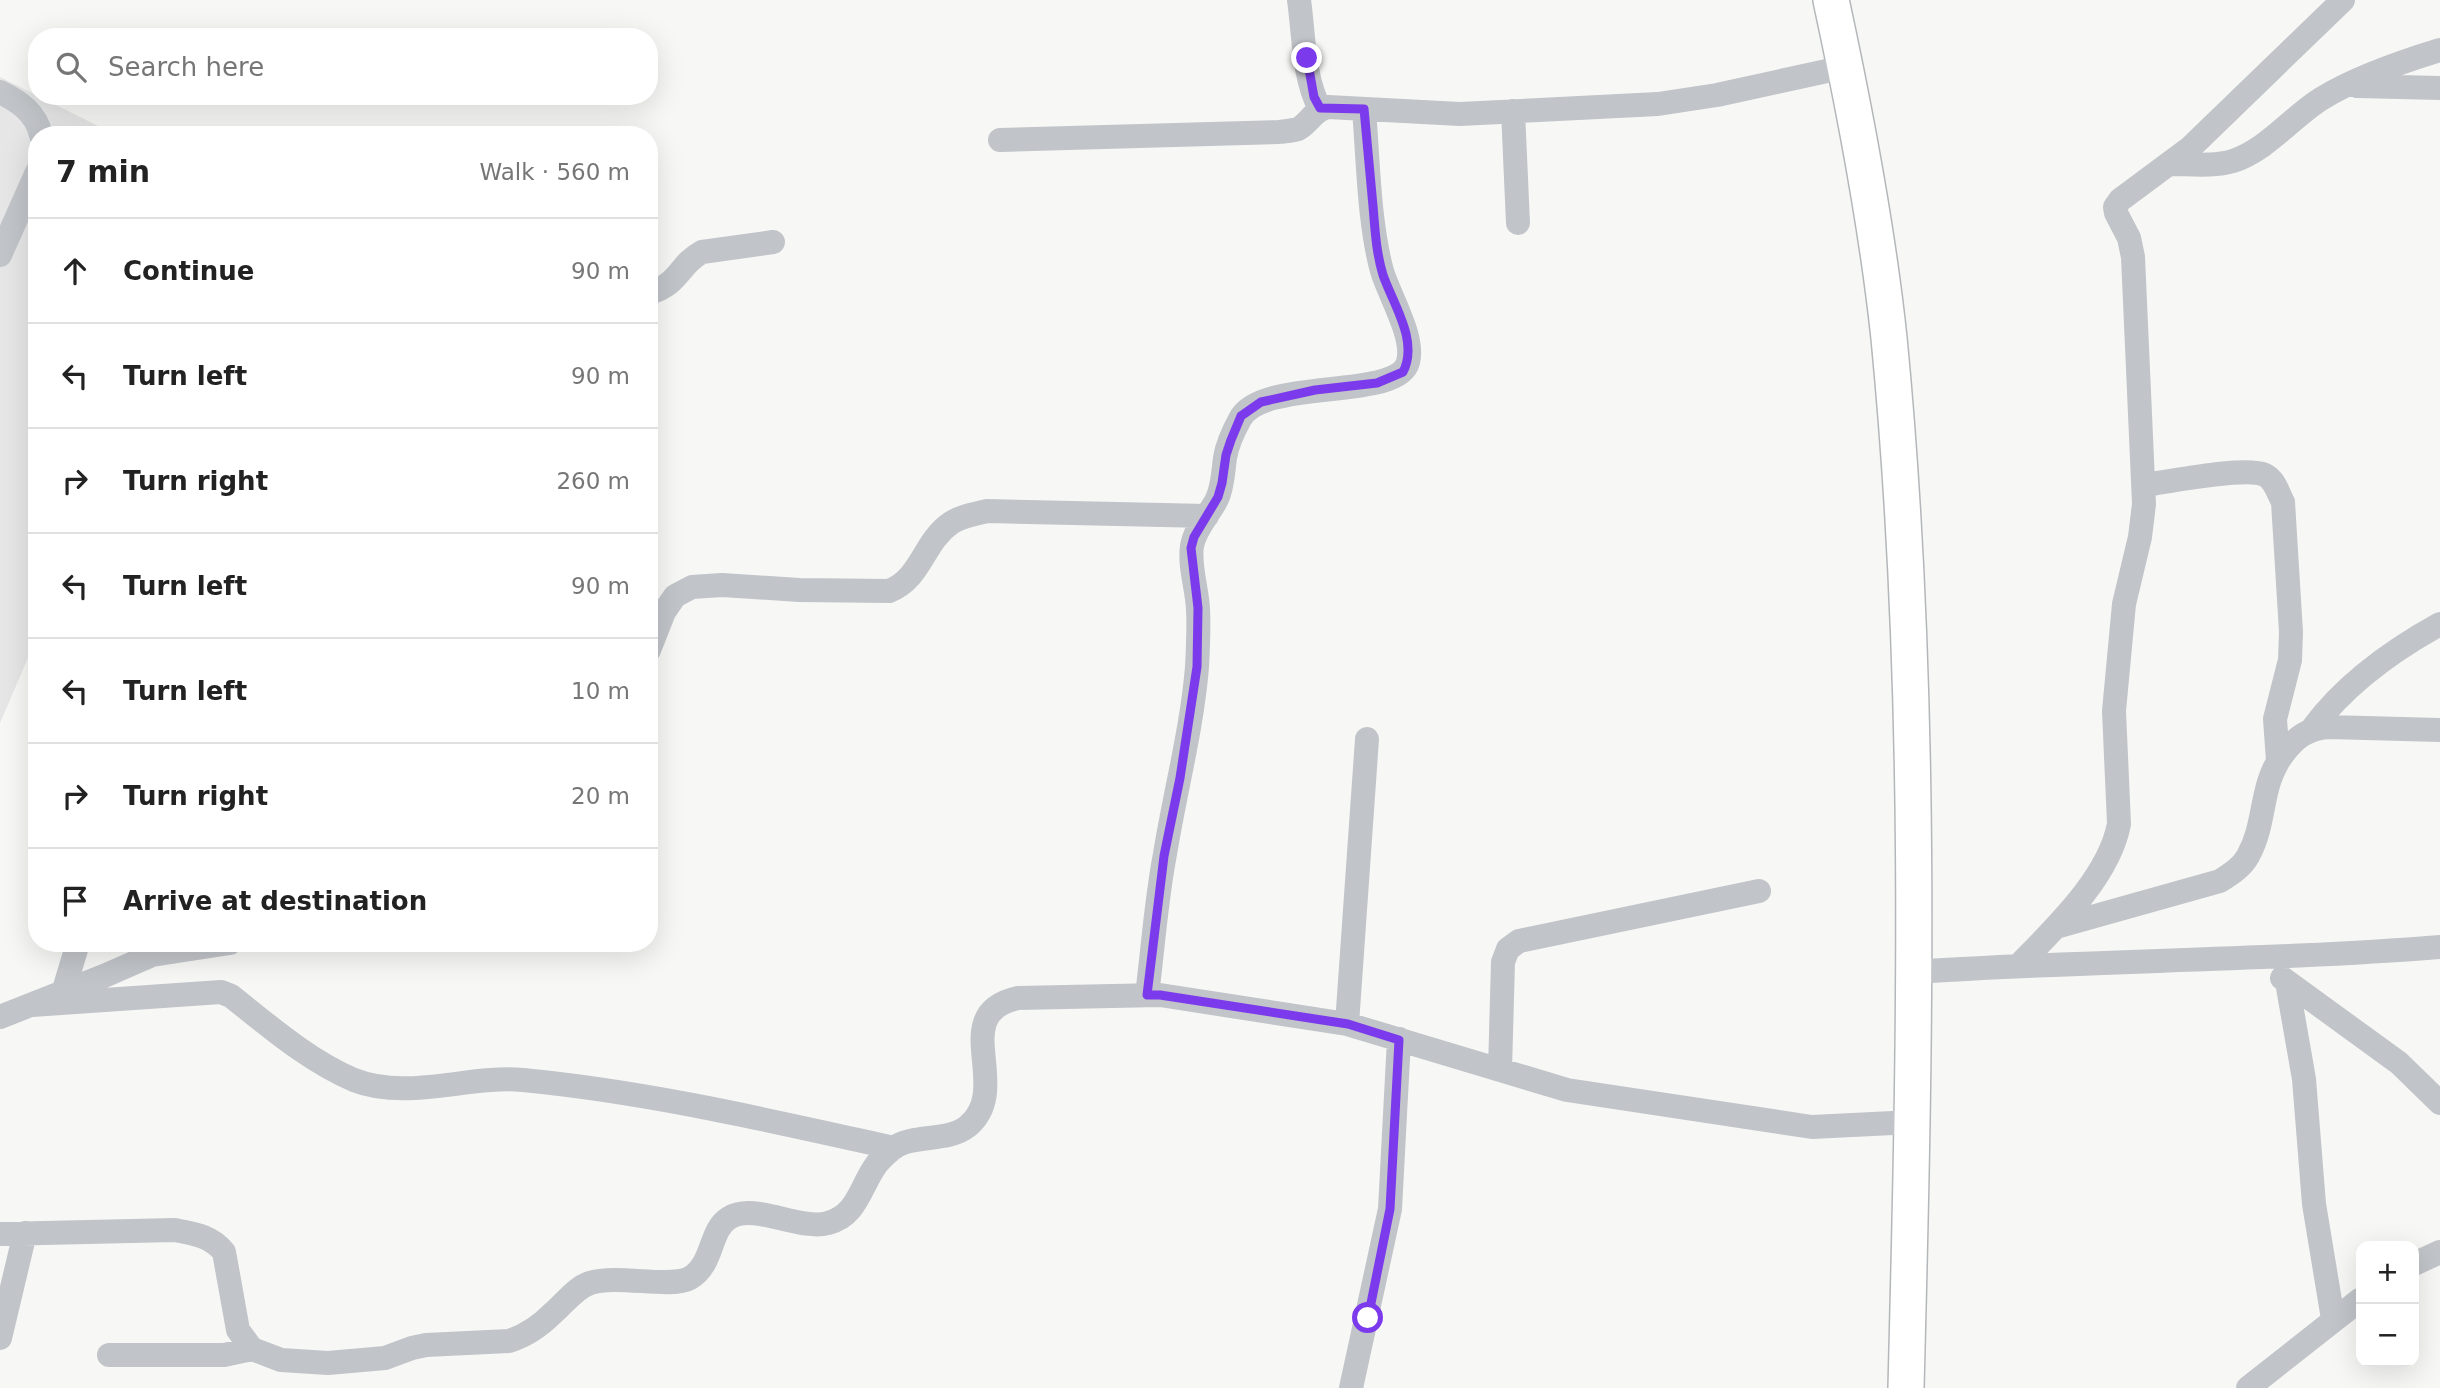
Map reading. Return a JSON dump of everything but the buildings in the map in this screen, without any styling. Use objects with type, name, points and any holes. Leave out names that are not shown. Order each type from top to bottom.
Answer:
[{"type":"highway","points":[[1831,0],[1866,180],[1888,335],[1903,520],[1911,686],[1914,972],[1906,1388]]},
{"type":"street","points":[[1299,0],[1309,79],[1320,108]]},
{"type":"street","points":[[2019,965],[2056,927],[2095,878],[2116,842],[2119,824],[2116,697],[2124,604],[2140,537],[2144,485],[2133,257],[2129,238],[2115,207],[2120,200],[2208,132],[2343,0]]},
{"type":"street","points":[[2169,164],[2211,164],[2234,160],[2255,150],[2321,99],[2345,86],[2440,50]]},
{"type":"street","points":[[1000,140],[1279,132],[1299,128],[1320,108],[1460,114],[1658,104],[1717,95],[1846,67]]},
{"type":"street","points":[[2345,86],[2440,88]]},
{"type":"street","points":[[0,92],[29,109],[39,126]]},
{"type":"street","points":[[1147,995],[1164,856],[1180,778],[1197,667],[1198,608],[1191,548],[1194,537],[1218,497],[1231,440],[1241,416],[1261,402],[1315,390],[1377,383],[1403,372],[1409,361],[1398,309],[1377,253],[1364,109]]},
{"type":"street","points":[[1513,111],[1518,223]]},
{"type":"street","points":[[0,255],[28,192]]},
{"type":"street","points":[[658,289],[674,282],[693,257],[702,252],[773,242]]},
{"type":"street","points":[[2144,485],[2239,472],[2266,475],[2274,483],[2283,502],[2291,632],[2290,660],[2275,719],[2278,761]]},
{"type":"street","points":[[658,627],[675,596],[692,587],[722,585],[889,592],[911,579],[934,540],[950,524],[969,515],[987,511],[1207,516]]},
{"type":"street","points":[[2056,927],[2220,881],[2235,872],[2248,857],[2259,830],[2268,779],[2294,740],[2312,729],[2328,706],[2356,681],[2414,638],[2440,624]]},
{"type":"street","points":[[2312,729],[2328,727],[2440,730]]},
{"type":"street","points":[[1348,1024],[1367,739]]},
{"type":"street","points":[[1500,1070],[1503,962],[1508,949],[1519,941],[1759,891]]},
{"type":"street","points":[[1914,972],[2019,965],[2257,958],[2440,947]]},
{"type":"street","points":[[63,993],[75,952]]},
{"type":"street","points":[[0,1017],[152,955],[172,952]]},
{"type":"street","points":[[2257,958],[2399,1063],[2440,1103]]},
{"type":"street","points":[[2287,982],[2304,1079],[2314,1204],[2333,1319]]},
{"type":"street","points":[[32,1005],[220,992],[231,996],[317,1060],[356,1080],[384,1086],[445,1087],[477,1081],[519,1080],[612,1091],[894,1147]]},
{"type":"street","points":[[0,1234],[176,1230],[202,1235],[216,1242],[224,1252],[238,1330],[252,1349],[281,1360],[328,1363],[385,1358],[426,1345],[509,1341],[521,1337],[551,1316],[576,1291],[589,1283],[631,1279],[676,1282],[687,1280],[704,1265],[719,1227],[730,1217],[741,1214],[825,1225],[850,1211],[874,1166],[894,1147],[950,1134],[967,1127],[980,1112],[985,1101],[982,1029],[986,1017],[1002,1002],[1018,998],[1160,995],[1348,1024],[1567,1090],[1812,1127],[1913,1122]]},
{"type":"street","points":[[1351,1388],[1390,1209],[1399,1040]]},
{"type":"street","points":[[0,1338],[25,1233]]},
{"type":"street","points":[[2419,1262],[2440,1252]]},
{"type":"street","points":[[2248,1388],[2356,1302]]},
{"type":"street","points":[[110,1355],[224,1355],[252,1349]]},
{"type":"shaded area","points":[[0,77],[28,91],[28,105],[56,105],[98,126],[28,126],[28,658],[0,723]]},
{"type":"route","points":[[1307,58],[1309,79],[1320,108],[1364,109],[1377,253],[1398,309],[1409,361],[1403,372],[1377,383],[1315,390],[1261,402],[1241,416],[1231,440],[1218,497],[1199,527],[1191,548],[1198,608],[1197,667],[1180,778],[1164,856],[1147,995],[1348,1024],[1399,1040],[1390,1209],[1368,1318]]}]
